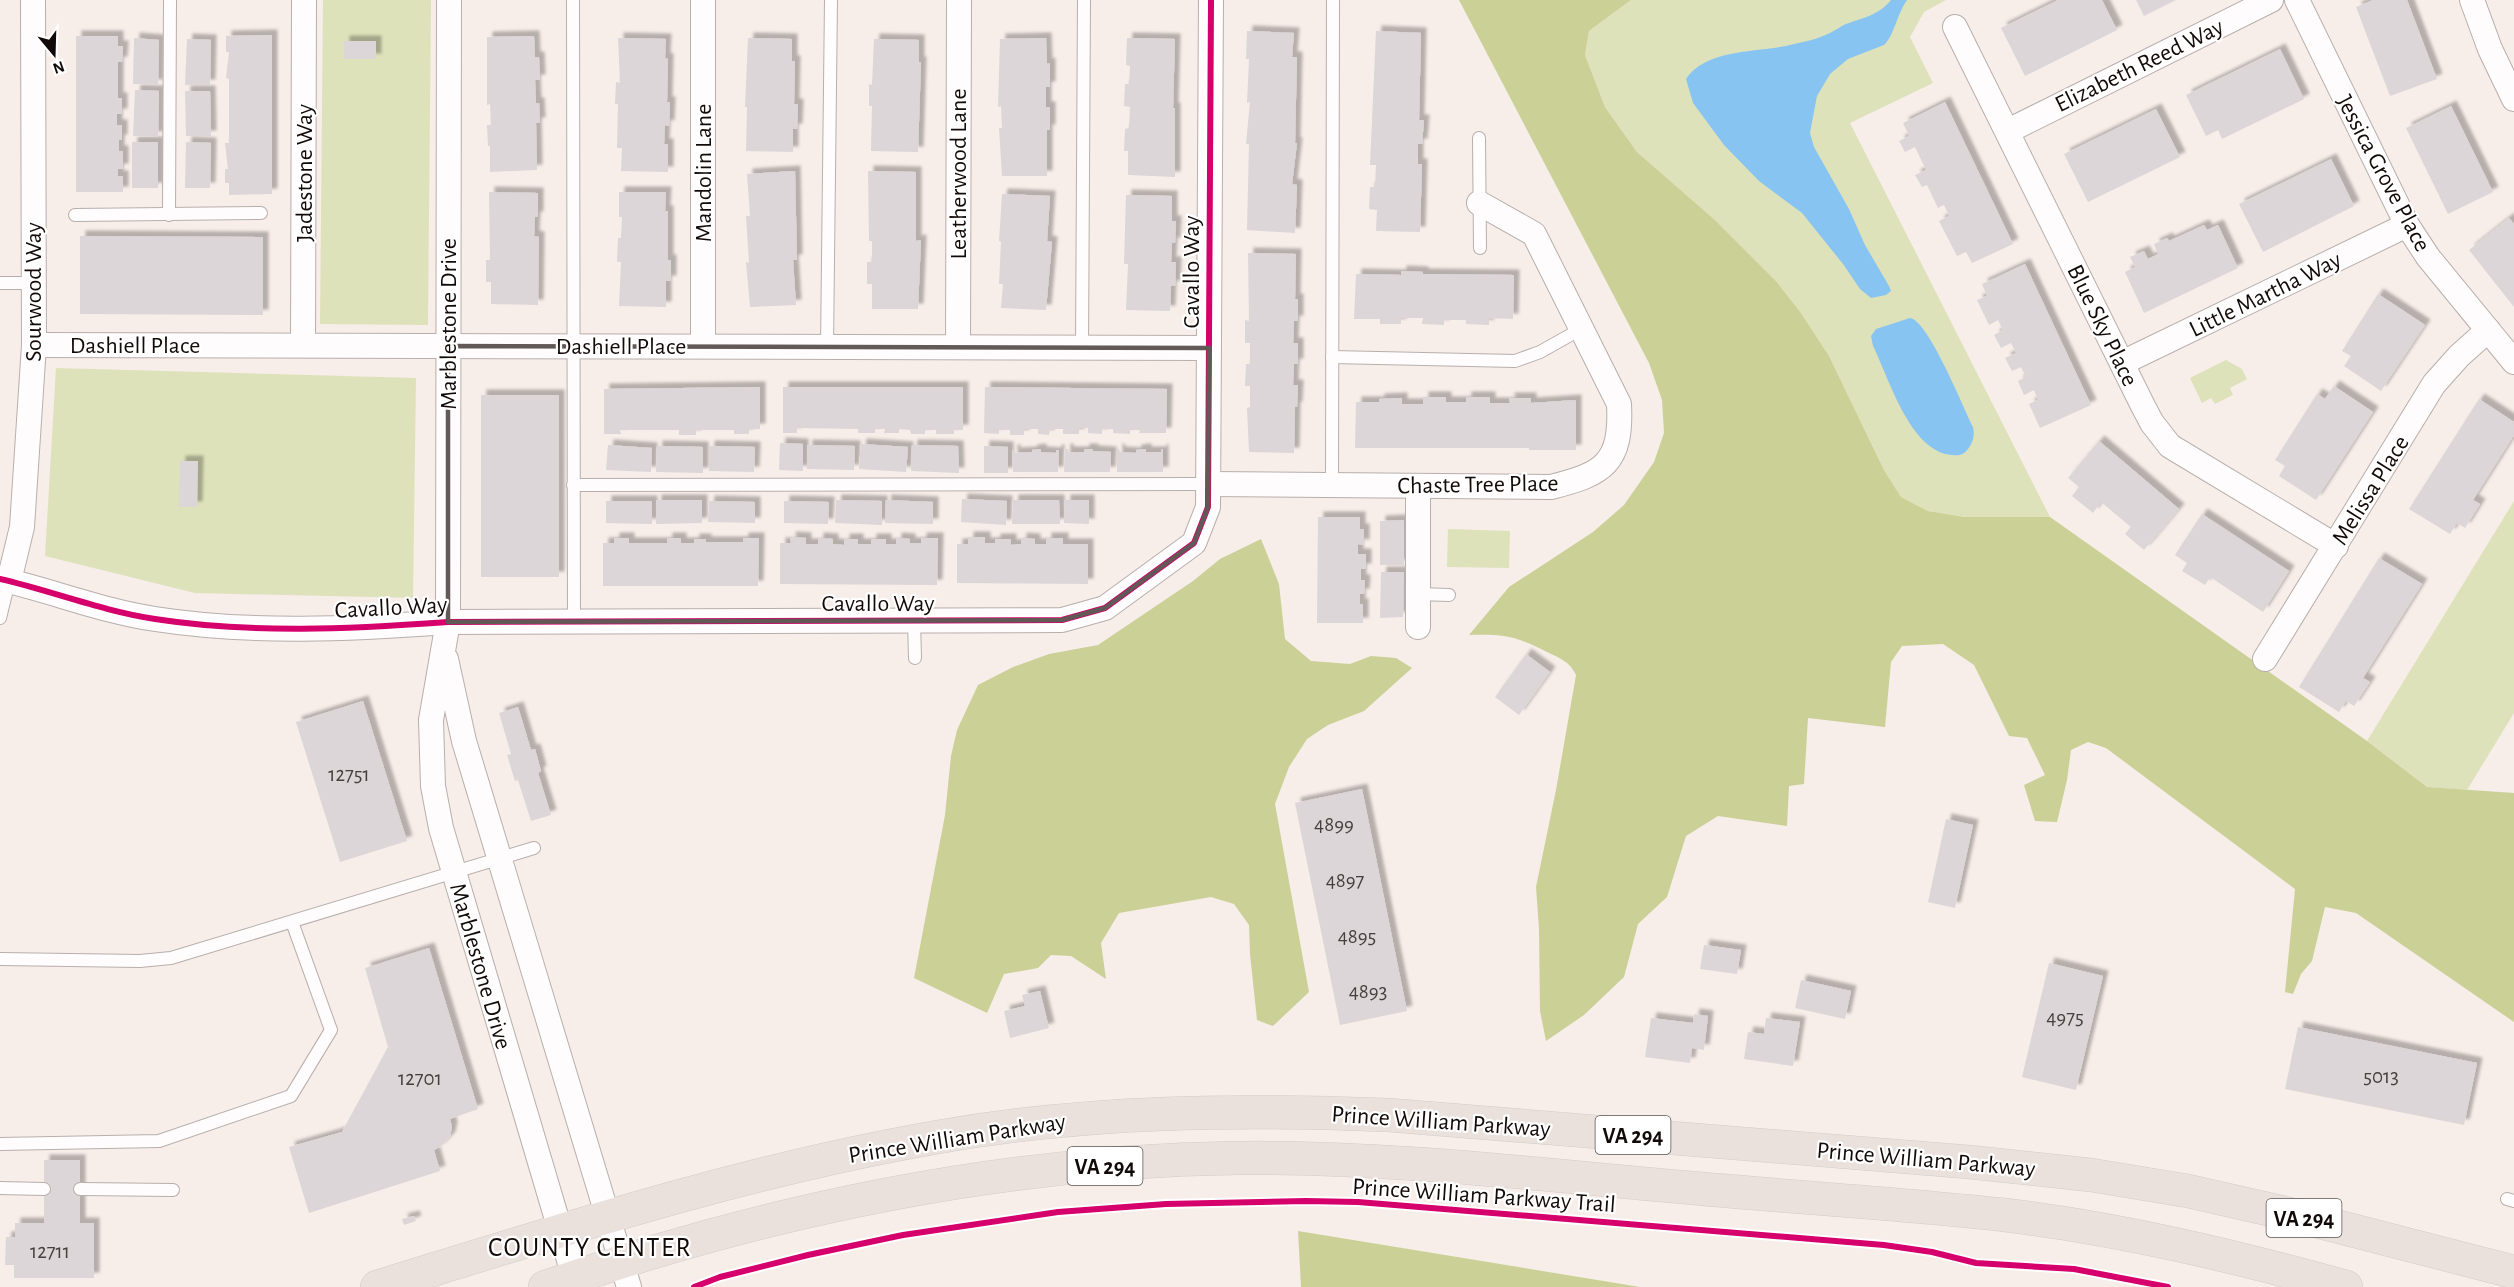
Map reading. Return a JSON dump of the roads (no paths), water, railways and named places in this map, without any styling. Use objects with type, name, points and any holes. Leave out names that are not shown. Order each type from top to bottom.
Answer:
[{"type":"highway","name":"Prince William Parkway","points":[[377,1287],[607,1216],[744,1179],[839,1156],[938,1137],[1059,1121],[1174,1113],[1307,1112],[1388,1115],[1969,1161],[2091,1175],[2188,1191],[2289,1214],[2514,1272]]},
{"type":"highway","name":"Prince William Parkway","points":[[565,1284],[625,1275],[833,1206],[937,1185],[1042,1171],[1149,1162],[1237,1158],[1370,1160],[2006,1215],[2172,1244],[2266,1265],[2346,1287]]},
{"type":"highway","points":[[2080,1227],[2091,1175]]},
{"type":"street","name":"Sourwood Way","points":[[5,580],[22,527],[34,345],[33,0]]},
{"type":"street","name":"Jadestone Way","points":[[303,345],[304,0]]},
{"type":"street","name":"Marblestone Drive","points":[[449,0],[448,622],[431,720],[433,786],[441,828],[560,1230],[565,1284]]},
{"type":"street","name":"Mandolin Lane","points":[[703,0],[704,346]]},
{"type":"street","name":"Leatherwood Lane","points":[[958,347],[959,0]]},
{"type":"street","name":"Cavallo Way","points":[[5,580],[74,601],[153,619],[206,625],[309,629],[448,622],[1062,620],[1105,608],[1194,543],[1208,507],[1211,0]]},
{"type":"street","name":"Elizabeth Reed Way","points":[[2008,131],[2271,0]]},
{"type":"street","name":"Jessica Grove Place","points":[[2297,0],[2407,225],[2427,257],[2514,362]]},
{"type":"street","points":[[2472,0],[2490,49],[2514,99]]},
{"type":"street","name":"Blue Sky Place","points":[[1955,27],[2143,406],[2164,441],[2336,546]]},
{"type":"street","name":"Chaste Tree Place","points":[[1208,484],[1551,487],[1584,479],[1603,468],[1612,454],[1620,428],[1619,404],[1534,234],[1479,202]]},
{"type":"street","name":"Little Martha Way","points":[[2122,363],[2407,225]]},
{"type":"street","name":"Melissa Place","points":[[2265,659],[2434,384],[2458,356],[2488,330]]},
{"type":"street","name":"Dashiell Place","points":[[34,345],[1209,348]]},
{"type":"street","points":[[1418,486],[1418,627]]},
{"type":"street","name":"Marblestone Drive","points":[[444,649],[464,741],[625,1275]]},
{"type":"lane","points":[[169,215],[170,0]]},
{"type":"lane","points":[[573,0],[574,622]]},
{"type":"lane","points":[[827,347],[831,0]]},
{"type":"lane","points":[[1082,348],[1084,0]]},
{"type":"lane","points":[[1332,485],[1333,0]]},
{"type":"lane","points":[[1479,138],[1480,248]]},
{"type":"lane","points":[[75,215],[261,213]]},
{"type":"lane","points":[[0,283],[34,283]]},
{"type":"lane","points":[[1332,357],[1515,361],[1540,352],[1581,329]]},
{"type":"lane","points":[[573,485],[1208,484]]},
{"type":"lane","points":[[0,618],[5,580]]},
{"type":"lane","points":[[1418,594],[1449,595]]},
{"type":"lane","points":[[914,621],[915,658]]},
{"type":"lane","points":[[0,959],[159,960],[185,955],[534,848]]},
{"type":"lane","points":[[0,1144],[159,1142],[291,1096],[331,1030],[292,922]]},
{"type":"lane","points":[[0,1188],[44,1189]]},
{"type":"lane","points":[[80,1189],[173,1190]]},
{"type":"water","points":[[1891,0],[1907,0],[1887,41],[1884,45],[1848,59],[1830,74],[1817,96],[1810,133],[1814,147],[1891,291],[1886,295],[1871,298],[1860,289],[1802,213],[1759,181],[1724,145],[1693,103],[1686,79],[1695,69],[1720,57],[1790,45],[1825,35],[1876,13]]},
{"type":"water","points":[[1910,318],[1917,322],[1935,348],[1973,427],[1974,435],[1971,444],[1961,455],[1937,451],[1913,428],[1894,394],[1873,346],[1871,336],[1876,329]]},
{"type":"district","name":"COUNTY CENTER","points":[[590,1247]]}]
